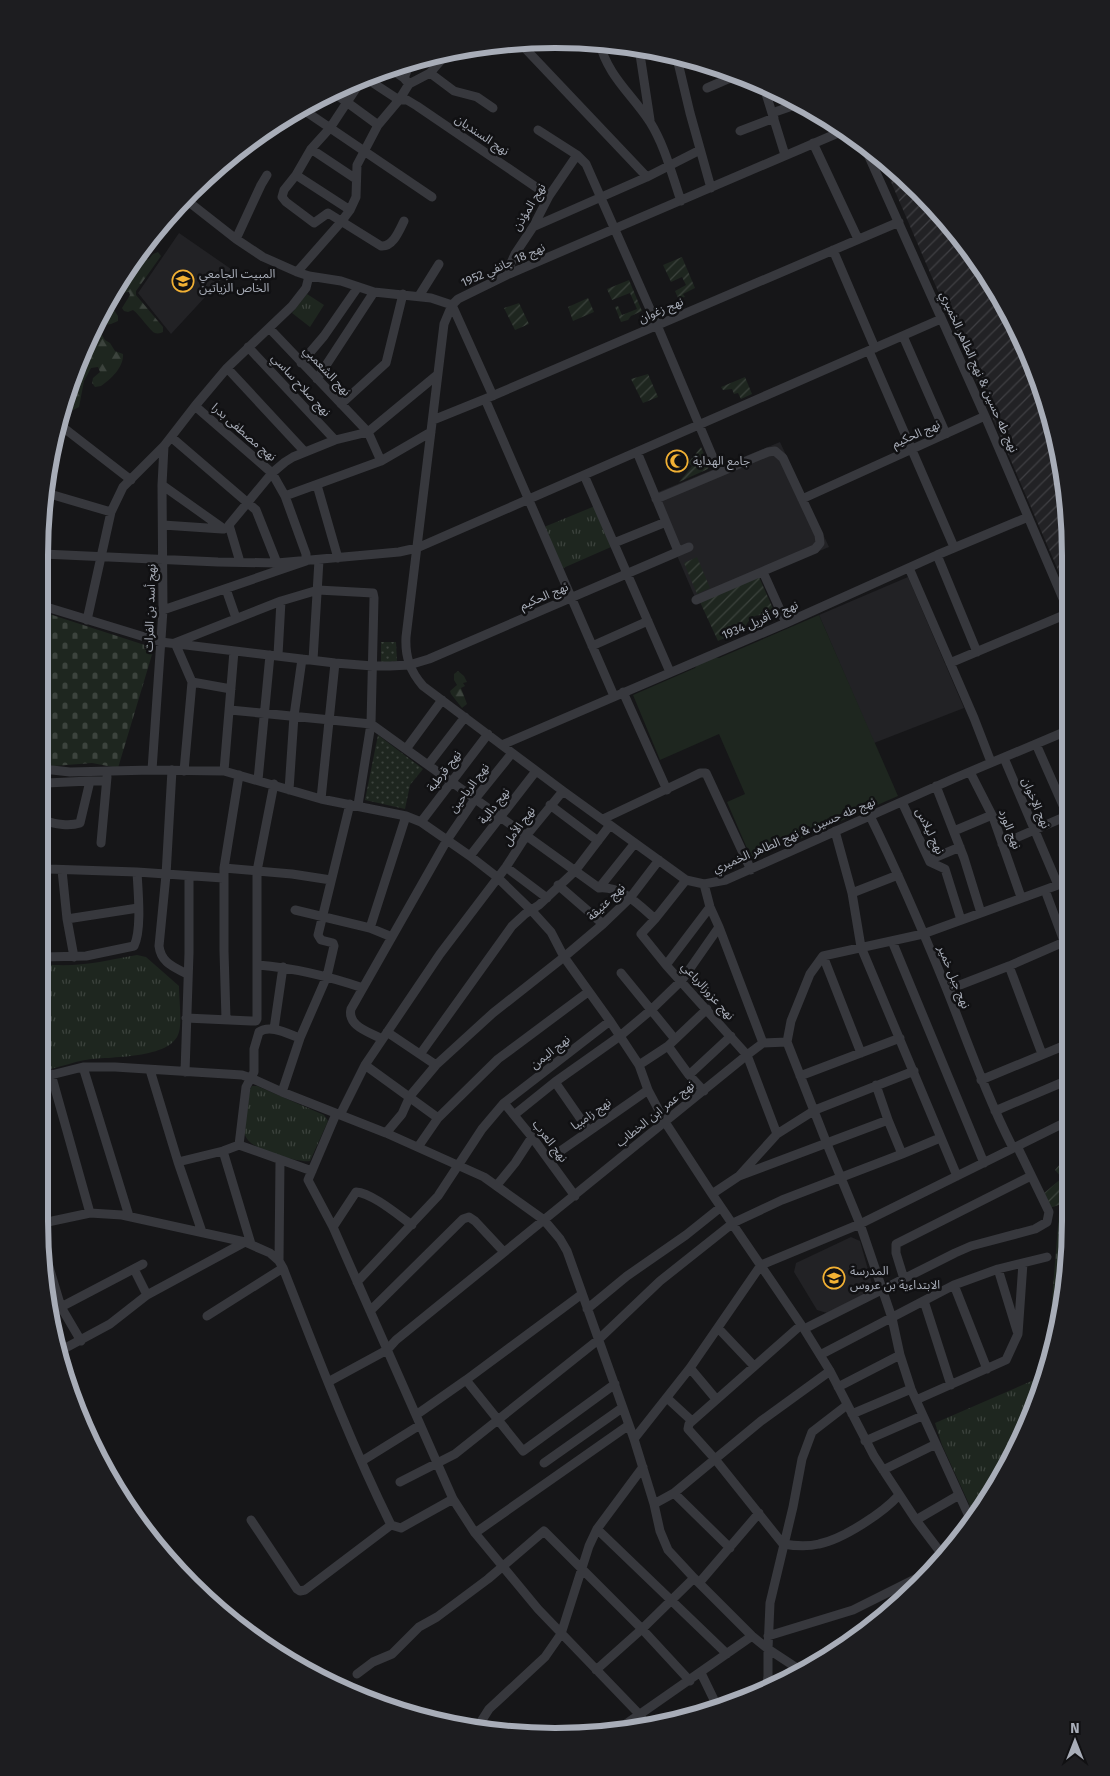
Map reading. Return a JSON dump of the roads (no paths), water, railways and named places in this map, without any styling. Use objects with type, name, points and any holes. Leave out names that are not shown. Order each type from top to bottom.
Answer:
[{"type":"street","points":[[526,49],[647,177]]},
{"type":"street","points":[[601,50],[605,62],[650,122],[663,147],[681,201]]},
{"type":"street","points":[[640,55],[650,122]]},
{"type":"street","points":[[407,81],[430,73],[440,61]]},
{"type":"street","points":[[678,63],[711,188]]},
{"type":"street","points":[[297,272],[350,210],[356,197],[357,164],[378,125],[399,100],[407,81],[409,69]]},
{"type":"street","points":[[396,73],[407,81]]},
{"type":"street","points":[[430,73],[454,91],[477,97],[494,108]]},
{"type":"street","points":[[707,88],[729,78]]},
{"type":"street","name":"نهج السنديان","points":[[371,82],[399,100],[407,100],[549,196]]},
{"type":"street","points":[[357,88],[330,128],[311,149],[282,194],[286,202],[315,223],[328,213],[384,246],[392,242],[404,221]]},
{"type":"street","points":[[766,94],[785,154]]},
{"type":"street","points":[[339,96],[378,125]]},
{"type":"street","points":[[740,131],[793,107]]},
{"type":"street","points":[[308,113],[432,197]]},
{"type":"street","points":[[538,130],[577,155],[586,164],[700,424],[719,472]]},
{"type":"street","name":"نهج 18 جانفي 1952","points":[[452,305],[466,294],[509,274],[837,133]]},
{"type":"street","points":[[813,143],[858,239]]},
{"type":"street","points":[[311,149],[356,179]]},
{"type":"street","points":[[533,227],[647,177],[700,150]]},
{"type":"street","name":"نهج المؤذن","points":[[509,274],[510,265],[515,254],[533,227],[549,196],[577,155]]},
{"type":"street","name":"نهج طه حسين & نهج الطاهر الخميري","points":[[869,156],[985,416],[1062,597]]},
{"type":"street","points":[[236,239],[267,175]]},
{"type":"street","points":[[296,175],[350,210]]},
{"type":"street","points":[[190,203],[236,239],[263,257],[297,272],[341,281],[374,292],[419,296],[452,305],[528,499],[614,696]]},
{"type":"street","name":"نهج زغوان","points":[[433,420],[489,398],[898,222]]},
{"type":"street","points":[[833,250],[912,450],[954,547]]},
{"type":"street","points":[[419,296],[439,264]]},
{"type":"street","points":[[87,620],[111,512],[123,487],[164,446],[227,368],[292,306],[306,288],[310,276]]},
{"type":"street","points":[[301,362],[324,336],[358,287]]},
{"type":"street","points":[[318,379],[374,292]]},
{"type":"street","points":[[341,404],[386,363],[402,294]]},
{"type":"street","points":[[409,665],[406,637],[416,548],[444,324],[452,305]]},
{"type":"street","points":[[48,554],[277,563],[398,552],[416,548],[941,319]]},
{"type":"street","name":"نهج الشعمبي","points":[[269,328],[368,432],[381,461]]},
{"type":"street","points":[[903,336],[946,434]]},
{"type":"street","name":"نهج صلاح ساسي","points":[[248,347],[335,440]]},
{"type":"street","points":[[227,368],[305,452]]},
{"type":"street","points":[[227,528],[272,473],[286,462],[335,440],[368,432],[437,375]]},
{"type":"street","name":"نهج مصطفى بدرا","points":[[195,406],[272,473],[285,496],[306,554],[306,560]]},
{"type":"street","name":"نهج الحكيم","points":[[802,499],[985,416]]},
{"type":"street","points":[[64,428],[130,480]]},
{"type":"street","points":[[285,496],[381,461],[431,432]]},
{"type":"street","points":[[171,437],[256,510],[277,563]]},
{"type":"street","name":"نهج أسد بن الفرات","points":[[152,770],[162,642],[164,560],[162,485],[164,446]]},
{"type":"street","points":[[656,499],[768,452],[775,451],[783,458],[819,535],[820,543],[812,551],[696,600]]},
{"type":"street","points":[[637,452],[678,551]]},
{"type":"street","points":[[584,475],[670,672]]},
{"type":"street","points":[[162,485],[227,528],[240,562]]},
{"type":"street","points":[[317,485],[338,558]]},
{"type":"street","points":[[52,494],[111,512]]},
{"type":"street","name":"نهج 9 أفريل 1934","points":[[502,745],[954,547],[1028,517]]},
{"type":"street","points":[[614,543],[666,522]]},
{"type":"street","points":[[163,526],[227,528]]},
{"type":"street","name":"نهج الحكيم","points":[[48,608],[162,642],[335,663],[373,666],[409,665],[429,659],[689,547]]},
{"type":"street","points":[[937,555],[977,652]]},
{"type":"street","points":[[163,610],[306,560]]},
{"type":"street","points":[[313,660],[319,560]]},
{"type":"street","points":[[908,568],[991,762]]},
{"type":"street","points":[[763,572],[786,622]]},
{"type":"street","points":[[226,589],[236,618]]},
{"type":"street","points":[[184,770],[192,682],[174,643],[281,601],[318,590],[373,593],[371,724],[354,805],[331,880],[318,935],[319,938],[333,943],[334,946],[327,976],[300,1038],[282,1092]]},
{"type":"street","points":[[258,780],[264,713],[281,601]]},
{"type":"street","points":[[950,663],[1062,617]]},
{"type":"street","points":[[592,646],[648,621]]},
{"type":"street","points":[[224,771],[234,651]]},
{"type":"street","points":[[289,790],[294,716],[302,658]]},
{"type":"street","points":[[321,799],[335,663]]},
{"type":"street","name":"نهج طه حسين & نهج الطاهر الخميري","points":[[409,665],[415,677],[423,686],[536,771],[686,880],[704,884],[715,883],[752,870],[936,786],[1062,733]]},
{"type":"street","points":[[192,682],[231,689]]},
{"type":"street","points":[[623,692],[667,790]]},
{"type":"street","points":[[406,749],[442,700]]},
{"type":"street","points":[[230,710],[371,724],[599,888],[616,889],[655,919]]},
{"type":"street","points":[[428,765],[465,717]]},
{"type":"street","name":"نهج قرطبة","points":[[421,822],[488,734]]},
{"type":"street","points":[[1036,744],[1062,803]]},
{"type":"street","name":"نهج الرياحين","points":[[385,1035],[353,1024],[350,1015],[351,1009],[447,840],[475,799],[512,753]]},
{"type":"street","name":"نهج الإخوان","points":[[1004,758],[1058,885]]},
{"type":"street","points":[[48,770],[107,776]]},
{"type":"street","points":[[48,783],[90,781],[107,776],[152,770],[224,771],[321,799],[406,816],[421,822],[497,877],[532,911],[550,932],[564,957],[620,1036],[639,1065],[648,1090],[665,1122],[820,1355],[865,1441],[899,1495],[940,1552]]},
{"type":"street","points":[[172,770],[160,953],[166,962],[187,974]]},
{"type":"street","name":"نهج دالية","points":[[470,856],[536,771]]},
{"type":"street","name":"نهج الورد","points":[[970,772],[992,815],[1022,897]]},
{"type":"street","points":[[421,1053],[499,943],[520,918],[532,911],[575,871],[598,842],[607,822],[700,773],[708,774],[752,870]]},
{"type":"street","points":[[226,1020],[224,873],[239,775]]},
{"type":"street","points":[[101,843],[107,776]]},
{"type":"street","points":[[48,821],[65,824],[80,823],[90,781]]},
{"type":"street","points":[[256,1021],[258,965],[257,871],[274,784]]},
{"type":"street","points":[[936,786],[960,847],[981,912]]},
{"type":"street","name":"نهج الأمل","points":[[312,1171],[338,1114],[365,1065],[440,954],[506,867],[526,836],[563,791]]},
{"type":"street","name":"نهج ليلاس","points":[[902,802],[930,862],[945,869],[961,920]]},
{"type":"street","points":[[550,805],[598,842]]},
{"type":"street","points":[[954,831],[992,815]]},
{"type":"street","points":[[370,928],[406,816]]},
{"type":"street","name":"نهج جبل خمير","points":[[870,816],[898,875],[947,990],[981,1080],[995,1111],[1049,1212],[1048,1222],[1035,1229],[971,1246],[904,1279]]},
{"type":"street","points":[[1002,844],[1062,820]]},
{"type":"street","points":[[836,832],[852,893],[861,947],[957,1176]]},
{"type":"street","points":[[599,888],[635,843]]},
{"type":"street","points":[[929,860],[960,847]]},
{"type":"street","name":"نهج عتيقة","points":[[386,1133],[402,1114],[410,1096],[436,1064],[493,1013],[603,924],[630,898],[659,860]]},
{"type":"street","points":[[506,867],[547,898]]},
{"type":"street","points":[[48,869],[189,876],[257,871],[331,880]]},
{"type":"street","points":[[62,870],[67,919],[74,957]]},
{"type":"street","points":[[48,957],[86,956],[134,946],[137,940],[137,872]]},
{"type":"street","points":[[852,893],[898,875]]},
{"type":"street","points":[[186,1072],[189,876]]},
{"type":"street","name":"نهج عزوزالرباعي","points":[[686,880],[641,934],[666,965],[682,980],[747,1055],[777,1134]]},
{"type":"street","points":[[704,884],[710,907],[763,1043],[787,1042]]},
{"type":"street","points":[[968,1515],[911,1389],[900,1355],[892,1318],[860,1224],[787,1042],[791,1021],[810,974],[823,956],[923,934],[1062,884]]},
{"type":"street","points":[[558,886],[603,924]]},
{"type":"street","points":[[1045,890],[1062,937]]},
{"type":"street","points":[[666,965],[710,907]]},
{"type":"street","points":[[67,919],[138,908]]},
{"type":"street","points":[[295,910],[370,928],[392,936]]},
{"type":"street","points":[[514,1115],[555,1082],[620,1036],[651,1010],[682,980],[719,927]]},
{"type":"street","points":[[892,941],[984,1163]]},
{"type":"street","points":[[947,990],[1062,943]]},
{"type":"street","points":[[823,956],[861,1053]]},
{"type":"street","points":[[258,965],[283,967],[327,976],[363,988]]},
{"type":"street","points":[[1009,966],[1042,1054]]},
{"type":"street","points":[[274,1029],[283,967]]},
{"type":"street","points":[[621,974],[674,1038]]},
{"type":"street","points":[[418,1147],[438,1118],[498,1059],[588,992]]},
{"type":"street","points":[[639,1065],[668,1046],[674,1038],[707,1009]]},
{"type":"street","points":[[186,1018],[256,1021],[263,1029]]},
{"type":"street","name":"نهج اليمن","points":[[357,1282],[438,1196],[482,1129],[504,1103],[610,1021]]},
{"type":"street","points":[[239,1145],[246,1087],[254,1072],[254,1049],[259,1032],[263,1029],[274,1029],[300,1038]]},
{"type":"street","points":[[385,1035],[421,1053],[436,1064]]},
{"type":"street","points":[[689,1074],[731,1036]]},
{"type":"street","points":[[800,1076],[900,1038]]},
{"type":"street","name":"نهج عمر ابن الخطاب","points":[[328,1382],[387,1350],[396,1340],[763,1043]]},
{"type":"street","points":[[668,1046],[704,1091]]},
{"type":"street","points":[[981,1080],[1062,1046]]},
{"type":"street","points":[[365,1065],[438,1118]]},
{"type":"street","points":[[83,1067],[128,1216]]},
{"type":"street","points":[[48,1076],[83,1067],[115,1067],[242,1075],[460,1165],[497,1185],[544,1220],[560,1239],[567,1251],[634,1439],[654,1504],[663,1542],[696,1581],[752,1636],[796,1667]]},
{"type":"street","points":[[150,1070],[202,1232]]},
{"type":"street","points":[[739,1176],[777,1134],[815,1110],[914,1071]]},
{"type":"street","points":[[48,1079],[90,1213]]},
{"type":"street","points":[[555,1082],[589,1131]]},
{"type":"street","points":[[995,1111],[1062,1083]]},
{"type":"street","points":[[876,1085],[902,1154]]},
{"type":"street","name":"نهج زامبيا","points":[[549,1159],[648,1090]]},
{"type":"street","name":"نهج العرب","points":[[504,1103],[549,1159],[575,1196]]},
{"type":"street","points":[[712,1194],[739,1176],[888,1120]]},
{"type":"street","points":[[634,1439],[690,1368],[761,1265],[860,1224],[1062,1124]]},
{"type":"street","points":[[497,1185],[515,1163],[532,1137]]},
{"type":"street","points":[[400,1482],[455,1454],[598,1340],[660,1281],[733,1223],[782,1200],[940,1138]]},
{"type":"street","points":[[178,1162],[223,1152],[239,1145],[258,1150],[312,1171],[308,1180],[333,1227],[453,1499],[475,1532],[561,1634],[643,1721]]},
{"type":"street","points":[[223,1152],[248,1243]]},
{"type":"street","points":[[280,1160],[281,1264]]},
{"type":"street","points":[[899,1495],[882,1511],[844,1534],[820,1544],[796,1546],[783,1544],[715,1459],[688,1429],[688,1424],[716,1398],[802,1327],[904,1279],[896,1253],[896,1244],[1031,1176]]},
{"type":"street","points":[[333,1227],[356,1192],[361,1192],[380,1203],[412,1225]]},
{"type":"street","points":[[588,1309],[627,1276],[686,1235],[721,1207]]},
{"type":"street","points":[[48,1219],[90,1213],[128,1216],[248,1243],[270,1252],[281,1264],[328,1382],[391,1525],[401,1528],[453,1499]]},
{"type":"street","points":[[370,1311],[463,1219],[469,1218],[475,1222],[504,1252]]},
{"type":"street","points":[[64,1349],[110,1324],[147,1295],[248,1243]]},
{"type":"street","points":[[820,1355],[954,1285],[998,1269],[1048,1257]]},
{"type":"street","points":[[916,1400],[1006,1360],[1018,1334],[1023,1263]]},
{"type":"street","points":[[61,1307],[144,1264]]},
{"type":"street","points":[[207,1316],[281,1264]]},
{"type":"street","points":[[134,1269],[147,1295]]},
{"type":"street","points":[[998,1269],[1018,1334]]},
{"type":"street","points":[[51,1273],[61,1307],[81,1341]]},
{"type":"street","points":[[954,1285],[987,1369]]},
{"type":"street","points":[[416,1415],[582,1294]]},
{"type":"street","points":[[924,1301],[951,1385]]},
{"type":"street","points":[[718,1328],[754,1366]]},
{"type":"street","points":[[838,1387],[900,1355]]},
{"type":"street","points":[[690,1368],[716,1398]]},
{"type":"street","points":[[654,1504],[674,1493],[761,1421],[830,1371]]},
{"type":"street","points":[[466,1380],[523,1451],[615,1384]]},
{"type":"street","points":[[852,1414],[911,1389]]},
{"type":"street","points":[[667,1398],[692,1421]]},
{"type":"street","points":[[767,1682],[770,1602],[793,1507],[802,1459],[810,1436],[817,1427],[847,1405]]},
{"type":"street","points":[[544,1463],[622,1408]]},
{"type":"street","points":[[865,1441],[922,1416]]},
{"type":"street","points":[[362,1462],[420,1425]]},
{"type":"street","points":[[475,1532],[629,1425]]},
{"type":"street","points":[[883,1470],[936,1444]]},
{"type":"street","points":[[482,1723],[489,1709],[545,1657],[561,1634],[589,1546],[598,1529],[642,1467]]},
{"type":"street","points":[[674,1493],[730,1548]]},
{"type":"street","points":[[916,1520],[959,1495]]},
{"type":"street","points":[[596,1670],[642,1629],[670,1600],[696,1581],[730,1548],[759,1513]]},
{"type":"street","points":[[251,1520],[300,1591],[305,1590],[391,1525]]},
{"type":"street","points":[[598,1529],[727,1654]]},
{"type":"street","points":[[357,1674],[373,1662],[392,1654],[419,1627],[437,1617],[475,1589],[544,1531],[642,1629],[690,1681]]},
{"type":"street","points":[[768,1636],[853,1610],[915,1579]]},
{"type":"street","points":[[629,1723],[752,1636]]},
{"type":"street","points":[[701,1673],[715,1703]]},
{"type":"place","name":"المبيت الجامعي الخاص الزياتين","points":[[183,281]]},
{"type":"place","name":"جامع الهداية","points":[[677,461]]},
{"type":"place","name":"المدرسة الابتداءية بن عروس","points":[[834,1278]]}]
